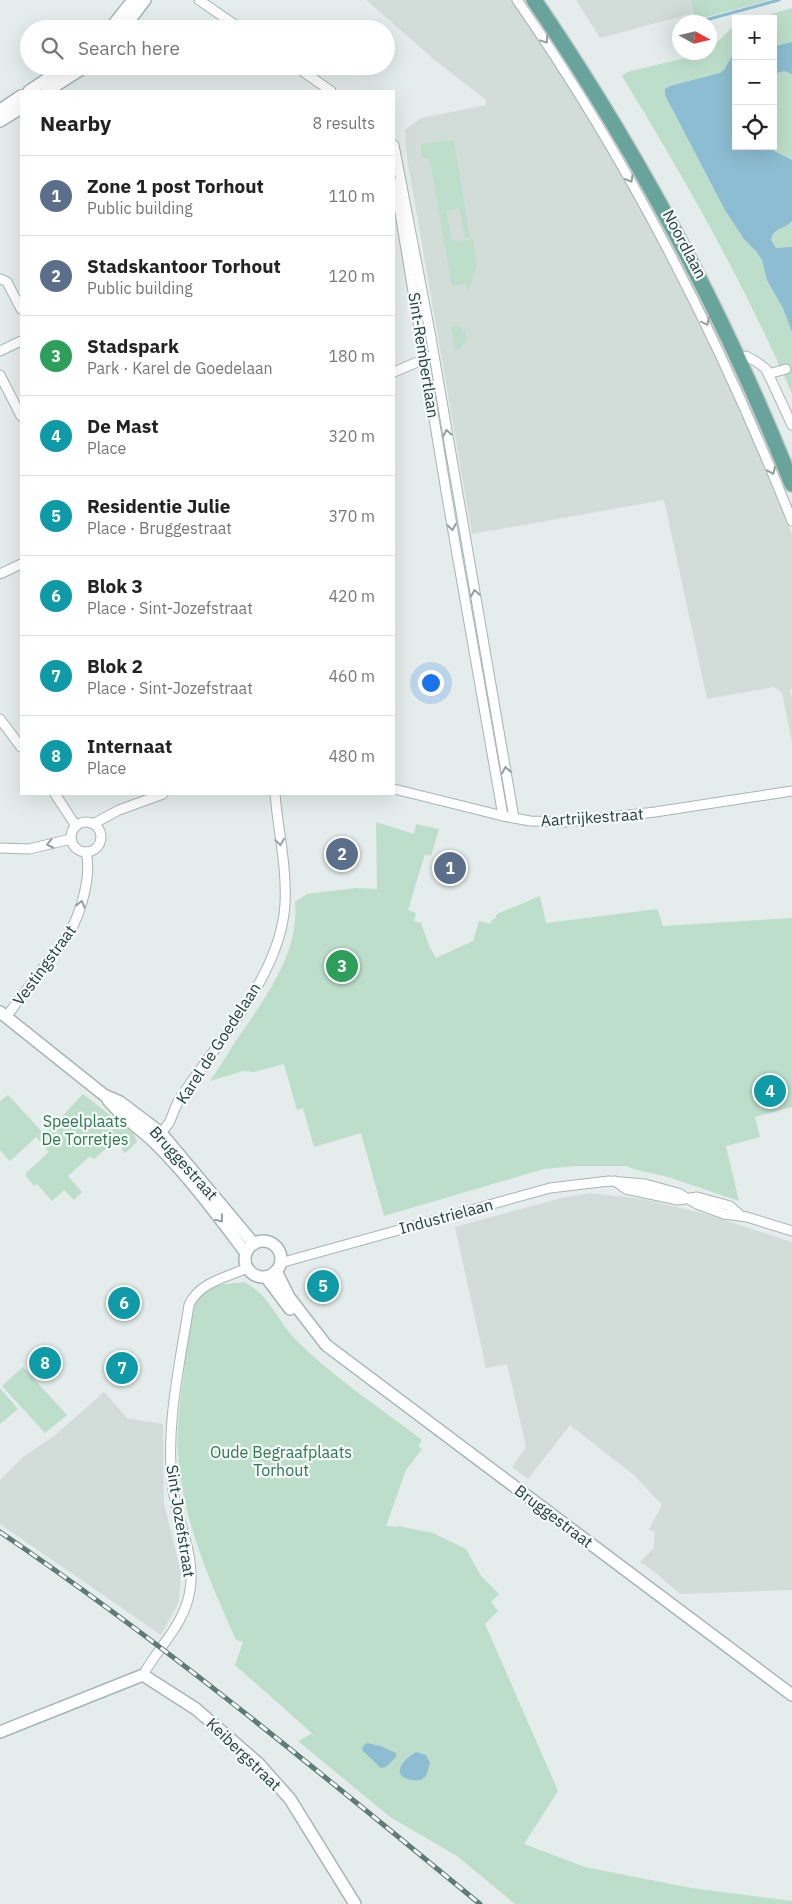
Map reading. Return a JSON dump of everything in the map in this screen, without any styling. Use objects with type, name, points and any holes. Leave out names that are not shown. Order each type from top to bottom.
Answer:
[{"type":"main road","name":"Noordlaan","points":[[534,0],[609,116],[681,242],[735,352],[792,484]]},
{"type":"main road","name":"Noordlaan","points":[[544,0],[584,59],[639,150],[694,250],[746,356],[792,461]]},
{"type":"street","points":[[117,20],[133,0]]},
{"type":"street","points":[[130,20],[144,0]]},
{"type":"street","points":[[199,0],[228,20]]},
{"type":"street","name":"Noordlaan","points":[[517,0],[599,126],[666,244],[739,393],[792,521]]},
{"type":"street","points":[[31,90],[53,75]]},
{"type":"street","points":[[49,90],[72,75]]},
{"type":"street","points":[[308,75],[330,90]]},
{"type":"street","points":[[0,110],[20,97]]},
{"type":"street","points":[[0,121],[20,109]]},
{"type":"street","name":"Sint-Rembertlaan","points":[[395,153],[429,357],[458,495],[514,818]]},
{"type":"street","name":"Sint-Rembertlaan","points":[[395,187],[404,213]]},
{"type":"street","points":[[0,279],[7,282],[20,307]]},
{"type":"street","points":[[0,351],[20,341]]},
{"type":"street","name":"Noordlaan","points":[[746,356],[757,362],[768,374],[792,425]]},
{"type":"street","points":[[395,372],[429,357]]},
{"type":"street","name":"Sint-Rembertlaan","points":[[429,357],[447,497],[503,816]]},
{"type":"street","points":[[768,374],[786,369]]},
{"type":"street","points":[[0,375],[20,414]]},
{"type":"street","points":[[447,497],[458,495]]},
{"type":"street","points":[[0,574],[20,564]]},
{"type":"street","points":[[468,618],[479,616]]},
{"type":"street","points":[[483,701],[494,699]]},
{"type":"street","points":[[0,719],[20,746]]},
{"type":"street","name":"Aartrijkestraat","points":[[395,788],[503,816],[530,821],[565,822],[655,812],[792,791]]},
{"type":"street","points":[[55,795],[76,826]]},
{"type":"street","points":[[93,824],[100,832],[100,841],[94,850],[86,852],[77,849],[71,839],[76,826],[82,823],[93,824],[119,810],[160,795]]},
{"type":"street","name":"Karel de Goedelaan","points":[[157,1137],[170,1122],[178,1101],[226,1036],[272,958],[281,936],[285,904],[285,879],[275,795]]},
{"type":"street","points":[[0,848],[29,849],[71,839]]},
{"type":"street","name":"Vestingstraat","points":[[3,1014],[70,932],[78,917],[86,881],[88,860],[86,852]]},
{"type":"street","name":"Bruggestraat","points":[[3,1014],[104,1095],[120,1102],[157,1137],[254,1244]]},
{"type":"street","name":"Bruggestraat","points":[[157,1137],[246,1253]]},
{"type":"street","name":"Industrielaan","points":[[278,1267],[550,1188],[615,1181],[645,1184],[678,1193],[696,1204],[724,1214],[740,1215],[792,1231]]},
{"type":"street","points":[[266,1242],[272,1244],[280,1253],[278,1267],[266,1277],[254,1275],[246,1268],[246,1253],[254,1244],[266,1242]]},
{"type":"street","name":"Bruggestraat","points":[[278,1267],[289,1297],[326,1345],[792,1695]]},
{"type":"street","name":"Sint-Jozefstraat","points":[[143,1675],[179,1624],[190,1590],[190,1559],[172,1483],[170,1441],[189,1305],[200,1289],[246,1268]]},
{"type":"street","name":"Bruggestraat","points":[[266,1277],[287,1307],[318,1336]]},
{"type":"street","points":[[0,1732],[143,1675]]},
{"type":"street","name":"Keibergstraat","points":[[143,1675],[196,1709],[258,1763],[290,1799],[355,1904]]},
{"type":"shaded area","points":[[366,0],[512,0],[541,41],[602,137],[673,264],[715,349],[780,500],[792,535],[792,688],[790,690],[792,698],[792,743],[782,693],[774,687],[707,699],[664,500],[472,534],[407,158],[405,130],[421,118],[486,105],[486,100],[436,61],[395,25],[395,20],[389,20]]},
{"type":"shaded area","points":[[576,0],[691,0],[694,13],[672,15],[672,19],[600,38]]},
{"type":"shaded area","points":[[590,1193],[643,1199],[706,1214],[792,1242],[792,1590],[680,1594],[640,1562],[654,1548],[655,1532],[649,1529],[662,1505],[635,1476],[570,1425],[528,1479],[512,1467],[526,1447],[507,1364],[486,1368],[455,1227],[561,1198]]},
{"type":"shaded area","points":[[104,1392],[127,1418],[163,1424],[164,1504],[181,1571],[179,1602],[161,1635],[0,1524],[0,1480],[23,1457],[54,1436]]},
{"type":"green space","points":[[691,0],[771,0],[714,15],[694,15]]},
{"type":"green space","points":[[792,8],[792,394],[754,312],[713,232],[622,76],[627,72],[677,60],[717,60],[717,42],[732,28],[732,150],[777,150],[777,15],[768,15]]},
{"type":"green space","points":[[454,140],[470,237],[465,238],[459,208],[446,211],[452,241],[473,239],[477,266],[467,292],[466,284],[452,286],[430,160],[421,156],[421,144]]},
{"type":"green space","points":[[451,326],[459,326],[466,332],[466,341],[462,347],[455,350]]},
{"type":"green space","points":[[376,822],[414,834],[416,824],[439,829],[431,856],[425,854],[408,910],[416,913],[414,921],[421,923],[430,948],[436,958],[473,941],[479,921],[490,924],[497,914],[540,896],[546,923],[657,909],[663,926],[792,918],[792,1107],[755,1117],[760,1137],[726,1146],[739,1201],[668,1177],[627,1166],[576,1166],[544,1169],[384,1216],[361,1133],[314,1147],[303,1108],[297,1110],[284,1064],[254,1072],[243,1071],[210,1081],[268,993],[286,958],[292,940],[295,902],[307,894],[356,888],[377,889]]},
{"type":"green space","name":"Speelplaats De Torretjes","points":[[83,1094],[134,1134],[137,1142],[125,1153],[116,1140],[94,1159],[90,1156],[68,1176],[82,1192],[74,1200],[64,1190],[52,1201],[37,1184],[34,1186],[26,1176],[26,1173],[49,1152],[36,1137],[10,1161],[0,1150],[0,1101],[8,1095],[45,1135]]},
{"type":"green space","name":"Oude Begraafplaats Torhout","points":[[244,1282],[260,1293],[289,1332],[310,1353],[341,1379],[422,1440],[418,1446],[422,1449],[406,1470],[386,1526],[398,1526],[433,1533],[466,1549],[481,1576],[499,1594],[491,1602],[498,1611],[485,1624],[558,1791],[524,1844],[585,1867],[691,1888],[792,1901],[792,1904],[515,1904],[457,1856],[390,1817],[298,1741],[311,1734],[315,1736],[235,1665],[243,1642],[236,1640],[199,1550],[185,1502],[178,1453],[179,1419],[188,1332],[193,1310],[202,1293],[210,1288],[222,1284]]},
{"type":"green space","points":[[23,1367],[67,1415],[45,1433],[2,1386]]},
{"type":"green space","points":[[0,1388],[18,1409],[0,1424]]},
{"type":"water","points":[[792,42],[792,74],[784,71],[777,73],[777,46]]},
{"type":"water","points":[[732,56],[732,150],[773,150],[792,160],[792,221],[776,231],[771,240],[776,248],[792,247],[792,332],[783,308],[767,280],[762,260],[744,239],[725,210],[665,95],[665,89],[670,86],[720,73],[724,70]]},
{"type":"water","points":[[367,1743],[396,1753],[396,1757],[386,1767],[381,1768],[362,1750],[363,1746]]},
{"type":"water","points":[[416,1752],[426,1755],[430,1763],[426,1776],[421,1780],[405,1778],[400,1772],[404,1762]]},
{"type":"waterway","points":[[717,17],[779,0]]},
{"type":"railway","points":[[0,1532],[124,1620],[244,1712],[480,1904]]},
{"type":"place","name":"Stadskantoor Torhout","points":[[342,854]]},
{"type":"place","name":"Zone 1 post Torhout","points":[[450,868]]},
{"type":"place","name":"Stadspark","points":[[342,966]]},
{"type":"place","name":"De Mast","points":[[770,1091]]},
{"type":"place","name":"Residentie Julie","points":[[323,1286]]},
{"type":"place","name":"Blok 3","points":[[124,1303]]},
{"type":"place","name":"Internaat","points":[[45,1363]]},
{"type":"place","name":"Blok 2","points":[[122,1368]]}]
